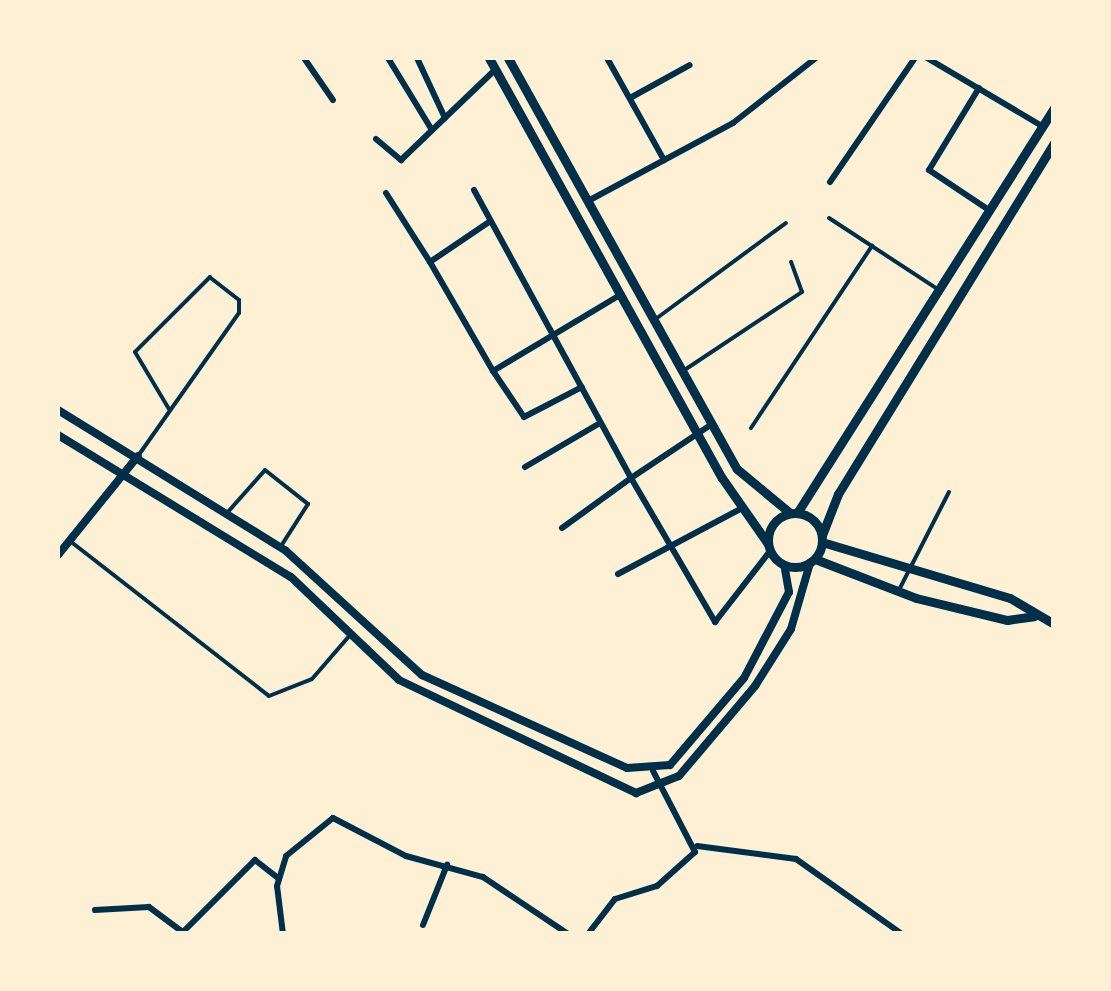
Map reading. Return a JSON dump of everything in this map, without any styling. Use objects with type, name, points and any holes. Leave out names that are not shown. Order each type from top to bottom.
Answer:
[{"type":"main road","points":[[489,58],[698,434],[784,566],[813,561],[916,598],[1007,620],[1034,616]]},
{"type":"main road","points":[[508,58],[751,488],[794,513],[822,539],[908,573],[1010,598],[1034,616],[1054,624]]},
{"type":"main road","points":[[769,547],[773,524],[794,513],[1054,108]]},
{"type":"main road","points":[[813,561],[838,494],[1054,143]]},
{"type":"street","points":[[304,58],[333,100]]},
{"type":"street","points":[[388,58],[432,130]]},
{"type":"street","points":[[417,58],[445,118]]},
{"type":"street","points":[[607,58],[664,160]]},
{"type":"street","points":[[588,201],[733,123],[816,58]]},
{"type":"street","points":[[830,182],[916,58]]},
{"type":"street","points":[[927,58],[1042,126]]},
{"type":"street","points":[[629,98],[690,65]]},
{"type":"street","points":[[376,138],[395,162],[495,70]]},
{"type":"street","points":[[978,88],[928,170],[990,210]]},
{"type":"street","points":[[474,190],[556,334],[600,423],[674,544],[714,622],[769,547]]},
{"type":"street","points":[[386,193],[524,417],[582,387]]},
{"type":"street","points":[[430,262],[489,222]]},
{"type":"street","points":[[493,370],[620,295]]},
{"type":"street","points":[[58,410],[138,456],[280,548],[422,675],[626,768],[653,771],[670,765],[744,678],[789,592],[784,566]]},
{"type":"street","points":[[526,467],[600,423]]},
{"type":"street","points":[[562,528],[712,424]]},
{"type":"street","points":[[58,435],[292,577],[425,694],[613,786],[660,787],[755,686],[791,629],[813,561]]},
{"type":"street","points":[[58,555],[128,476],[138,456]]},
{"type":"street","points":[[618,574],[744,508]]},
{"type":"street","points":[[653,771],[696,843]]},
{"type":"street","points":[[283,934],[279,879],[294,847],[333,818],[406,856],[447,865],[507,890],[568,934]]},
{"type":"street","points":[[588,934],[615,899],[683,869],[696,843]]},
{"type":"street","points":[[696,843],[796,859],[902,934]]},
{"type":"street","points":[[95,910],[149,907],[184,933],[256,860],[279,879]]},
{"type":"street","points":[[423,925],[447,865]]},
{"type":"lane","points":[[830,218],[940,290]]},
{"type":"lane","points":[[654,320],[786,223]]},
{"type":"lane","points":[[750,428],[872,246]]},
{"type":"lane","points":[[683,372],[802,292],[791,262]]},
{"type":"lane","points":[[138,456],[239,313],[239,300],[210,276],[135,352],[169,409]]},
{"type":"lane","points":[[227,514],[265,470],[308,504],[280,548]]},
{"type":"lane","points":[[898,593],[949,492]]},
{"type":"lane","points":[[1054,514],[1054,586]]},
{"type":"lane","points":[[70,541],[270,696],[312,680],[353,632]]}]
